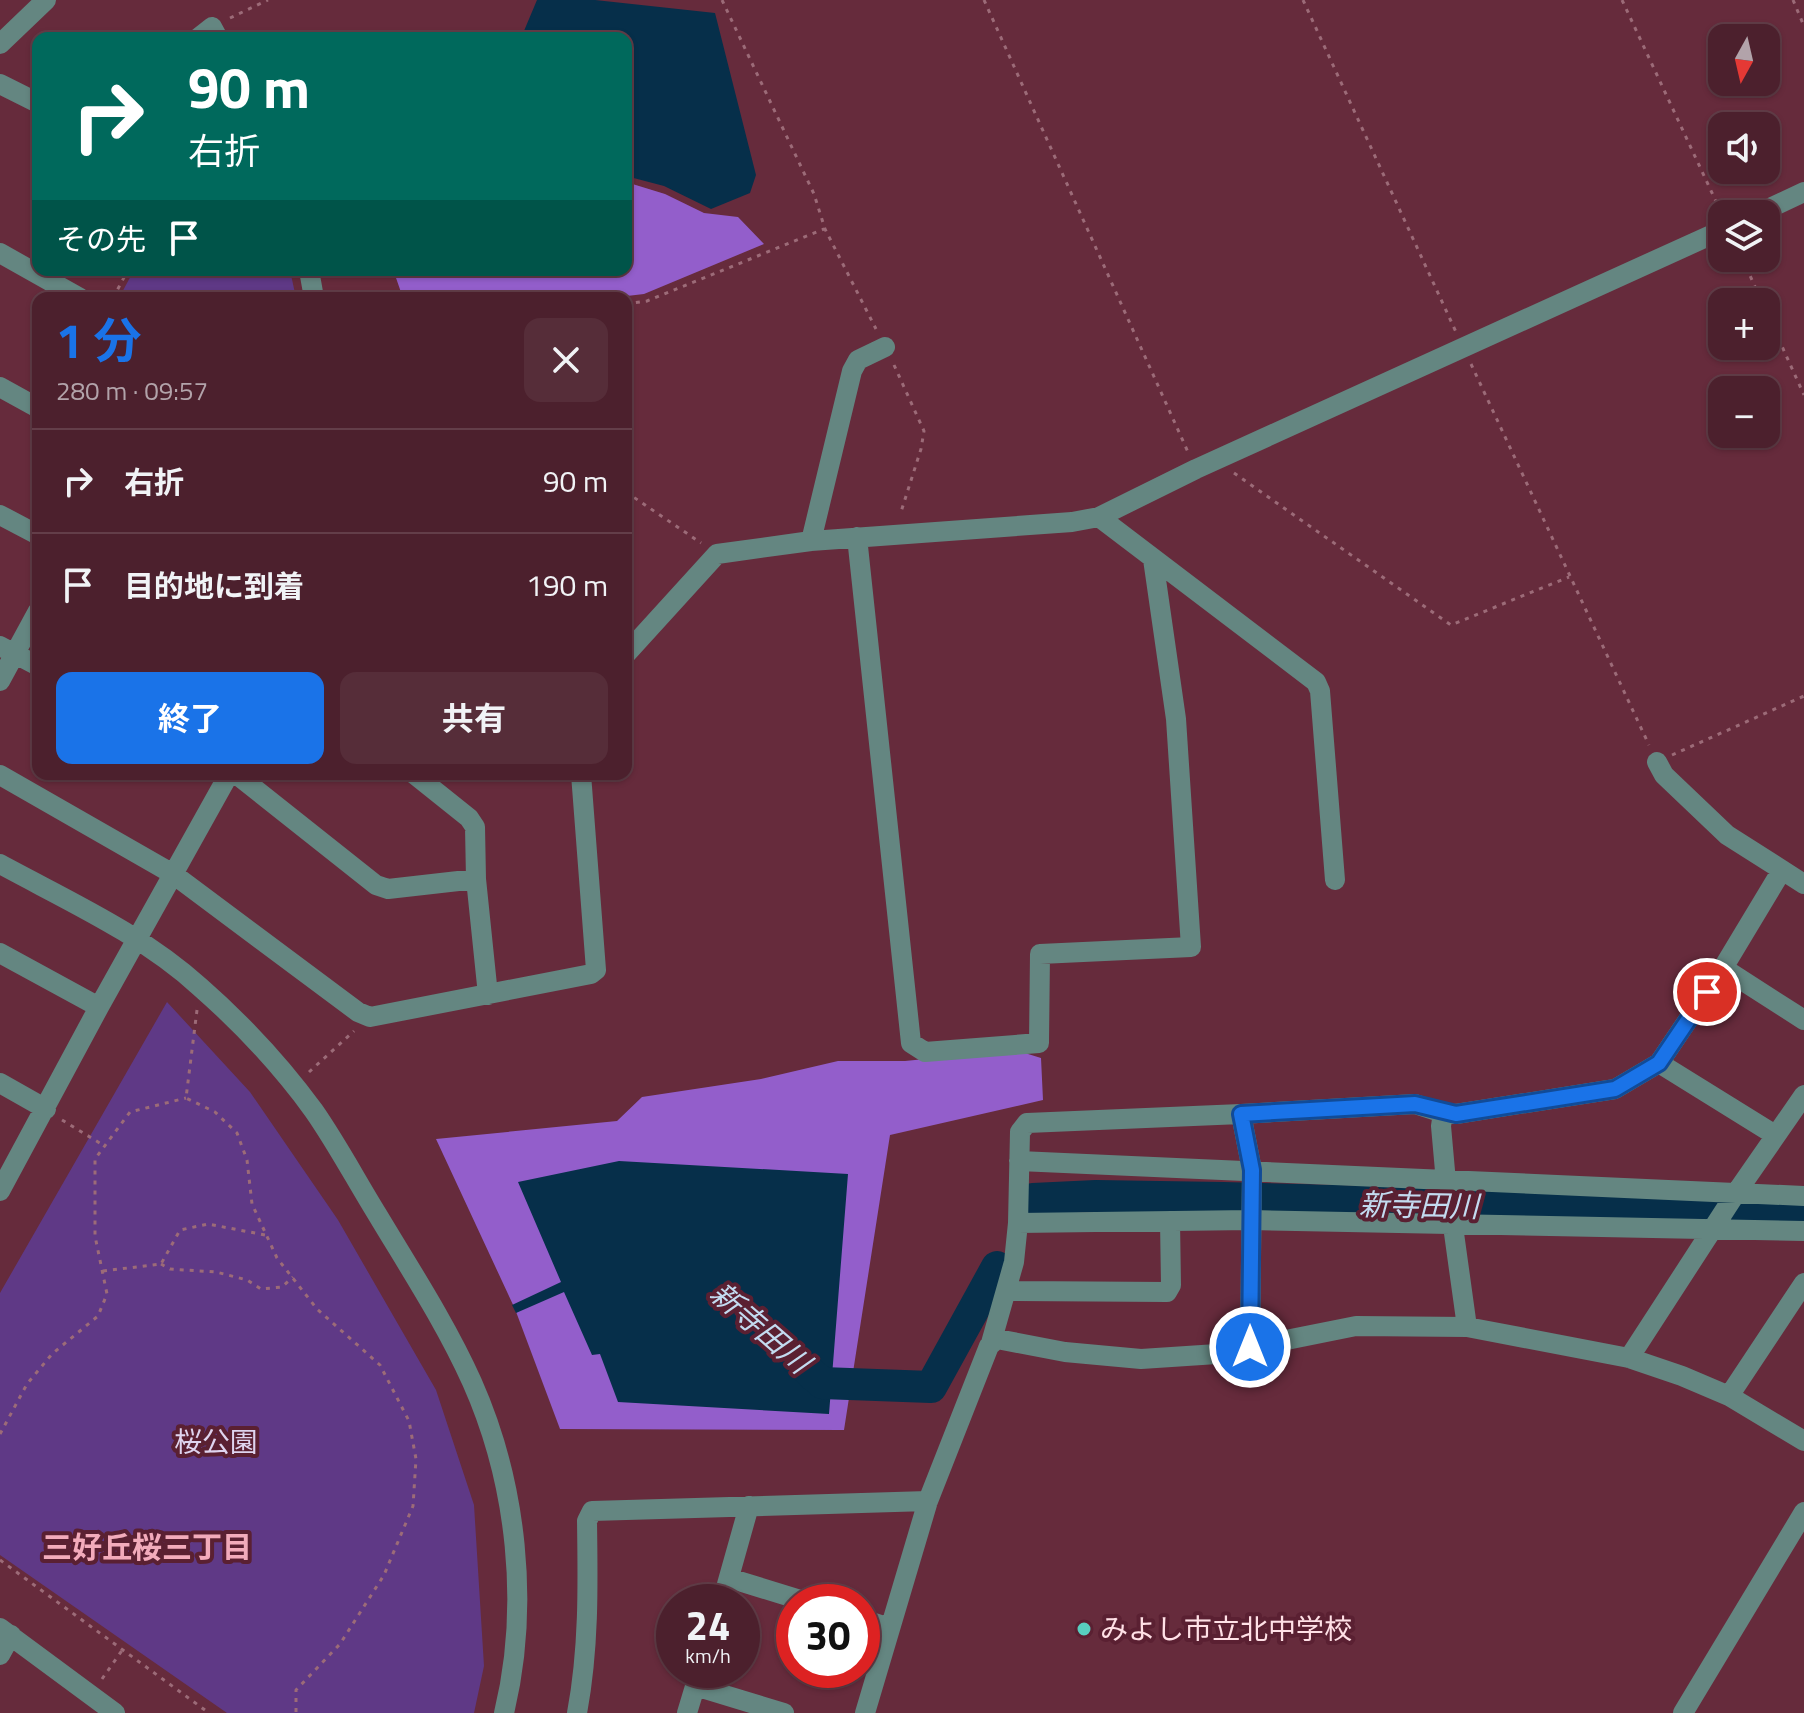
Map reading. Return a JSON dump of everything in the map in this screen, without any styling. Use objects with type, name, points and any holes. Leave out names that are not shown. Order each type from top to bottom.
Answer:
[{"type":"street","points":[[0,44],[46,0]]},
{"type":"street","points":[[0,84],[32,100]]},
{"type":"street","points":[[1780,203],[1804,192]]},
{"type":"street","points":[[632,646],[717,554],[811,541],[1072,522],[1099,517],[1196,469],[1708,236]]},
{"type":"street","points":[[0,253],[32,271]]},
{"type":"street","points":[[41,276],[69,292]]},
{"type":"street","points":[[811,541],[852,371],[858,360],[885,347]]},
{"type":"street","points":[[0,387],[32,405]]},
{"type":"street","points":[[0,515],[32,532]]},
{"type":"street","points":[[1099,517],[1316,682],[1320,691],[1335,880]]},
{"type":"street","points":[[857,537],[911,1043],[925,1052],[1039,1043],[1040,954],[1191,947],[1176,719],[1153,559]]},
{"type":"street","points":[[0,681],[8,650],[32,619]]},
{"type":"street","points":[[8,650],[32,663]]},
{"type":"street","points":[[1657,762],[1664,775],[1714,824],[1804,884]]},
{"type":"street","points":[[0,775],[173,874],[358,1012],[370,1017],[591,974],[596,970],[581,780]]},
{"type":"street","points":[[0,1191],[226,780]]},
{"type":"street","points":[[244,780],[376,885],[388,889],[476,879]]},
{"type":"street","points":[[421,780],[473,822],[488,995]]},
{"type":"street","points":[[0,864],[138,939],[199,986],[295,1085],[316,1114],[447,1333],[472,1382],[492,1439],[514,1540],[516,1633],[504,1713]]},
{"type":"street","points":[[865,1713],[928,1501],[991,1343],[1012,1276],[1018,1223],[1022,1127],[1031,1122],[1415,1104],[1456,1114],[1615,1089],[1659,1063],[1723,968],[1782,870]]},
{"type":"street","points":[[0,953],[99,1007]]},
{"type":"street","points":[[1723,968],[1804,1020]]},
{"type":"street","points":[[1659,1063],[1775,1135]]},
{"type":"street","points":[[0,1083],[46,1109]]},
{"type":"street","points":[[1629,1358],[1804,1095]]},
{"type":"street","points":[[1443,1113],[1441,1126],[1446,1182]]},
{"type":"street","points":[[1241,1114],[1252,1170],[1250,1347]]},
{"type":"street","points":[[1019,1161],[1804,1196]]},
{"type":"street","points":[[1018,1223],[1251,1220],[1804,1231]]},
{"type":"street","points":[[1007,1291],[1167,1292],[1171,1285],[1170,1221]]},
{"type":"street","points":[[1453,1226],[1467,1327]]},
{"type":"street","points":[[1729,1396],[1804,1283]]},
{"type":"street","points":[[991,1343],[1002,1339],[1065,1352],[1141,1359],[1177,1358],[1356,1326],[1467,1327],[1629,1358],[1729,1396],[1804,1441]]},
{"type":"street","points":[[577,1713],[588,1622],[587,1521],[595,1510],[928,1501]]},
{"type":"street","points":[[727,1584],[749,1506]]},
{"type":"street","points":[[1683,1713],[1804,1512]]},
{"type":"street","points":[[729,1578],[776,1592]]},
{"type":"street","points":[[880,1625],[890,1628]]},
{"type":"street","points":[[0,1655],[6,1632],[86,1704],[115,1713]]},
{"type":"street","points":[[687,1713],[695,1688]]},
{"type":"street","points":[[723,1688],[784,1713]]},
{"type":"path","points":[[212,32],[268,0]]},
{"type":"path","points":[[722,0],[814,194],[825,229],[924,431],[894,534]]},
{"type":"path","points":[[984,0],[1196,469]]},
{"type":"path","points":[[1303,0],[1657,762],[1804,696]]},
{"type":"path","points":[[1622,0],[1715,200]]},
{"type":"path","points":[[1793,0],[1804,26]]},
{"type":"path","points":[[632,303],[647,301],[825,229]]},
{"type":"path","points":[[1780,342],[1804,395]]},
{"type":"path","points":[[1216,461],[1451,625],[1569,577]]},
{"type":"path","points":[[632,496],[717,554]]},
{"type":"path","points":[[186,1098],[199,986]]},
{"type":"path","points":[[322,1059],[370,1017]]},
{"type":"path","points":[[0,1434],[27,1384],[52,1354],[98,1316],[107,1294],[95,1236],[95,1159],[130,1112],[186,1098],[215,1112],[237,1133],[247,1160],[252,1204],[277,1258],[317,1309],[380,1365],[409,1421],[416,1459],[413,1506],[384,1575],[340,1644],[296,1690],[296,1713]]},
{"type":"path","points":[[46,1109],[105,1146]]},
{"type":"path","points":[[161,1264],[180,1230],[208,1224],[267,1235]]},
{"type":"path","points":[[103,1271],[161,1264],[170,1269],[216,1272],[247,1280],[261,1289],[282,1287],[293,1277]]},
{"type":"path","points":[[0,1560],[209,1713]]},
{"type":"path","points":[[86,1704],[124,1649]]},
{"type":"green space","points":[[131,276],[291,276],[295,292],[122,292]]},
{"type":"green space","name":"桜公園","points":[[167,1002],[250,1092],[338,1220],[436,1390],[474,1505],[484,1666],[474,1713],[227,1713],[0,1555],[0,1293]]},
{"type":"shaded area","points":[[632,184],[665,194],[704,213],[738,217],[764,244],[644,294],[401,292],[395,276],[632,276]]},
{"type":"shaded area","points":[[1015,1050],[1041,1058],[1043,1100],[890,1135],[844,1430],[560,1429],[515,1309],[436,1139],[617,1121],[642,1097],[761,1079],[838,1061],[905,1061]]},
{"type":"water","points":[[537,0],[595,0],[715,13],[756,175],[750,193],[711,209],[664,186],[632,178],[632,32],[524,32]]},
{"type":"water","points":[[619,1161],[848,1174],[829,1414],[618,1402],[600,1354],[592,1355],[564,1292],[516,1313],[512,1305],[561,1282],[518,1182]]},
{"type":"waterway","name":"新寺田川","points":[[1033,1199],[1096,1196],[1223,1198],[1804,1213]]},
{"type":"waterway","name":"新寺田川","points":[[798,1361],[822,1383],[931,1387],[997,1267]]},
{"type":"place","name":"みよし市立北中学校","points":[[1084,1629]]},
{"type":"district","name":"三好丘桜三丁目","points":[[147,1548]]},
{"type":"route","points":[[1250,1347],[1252,1170],[1241,1114],[1415,1104],[1456,1114],[1615,1089],[1659,1063],[1707,992]]}]
